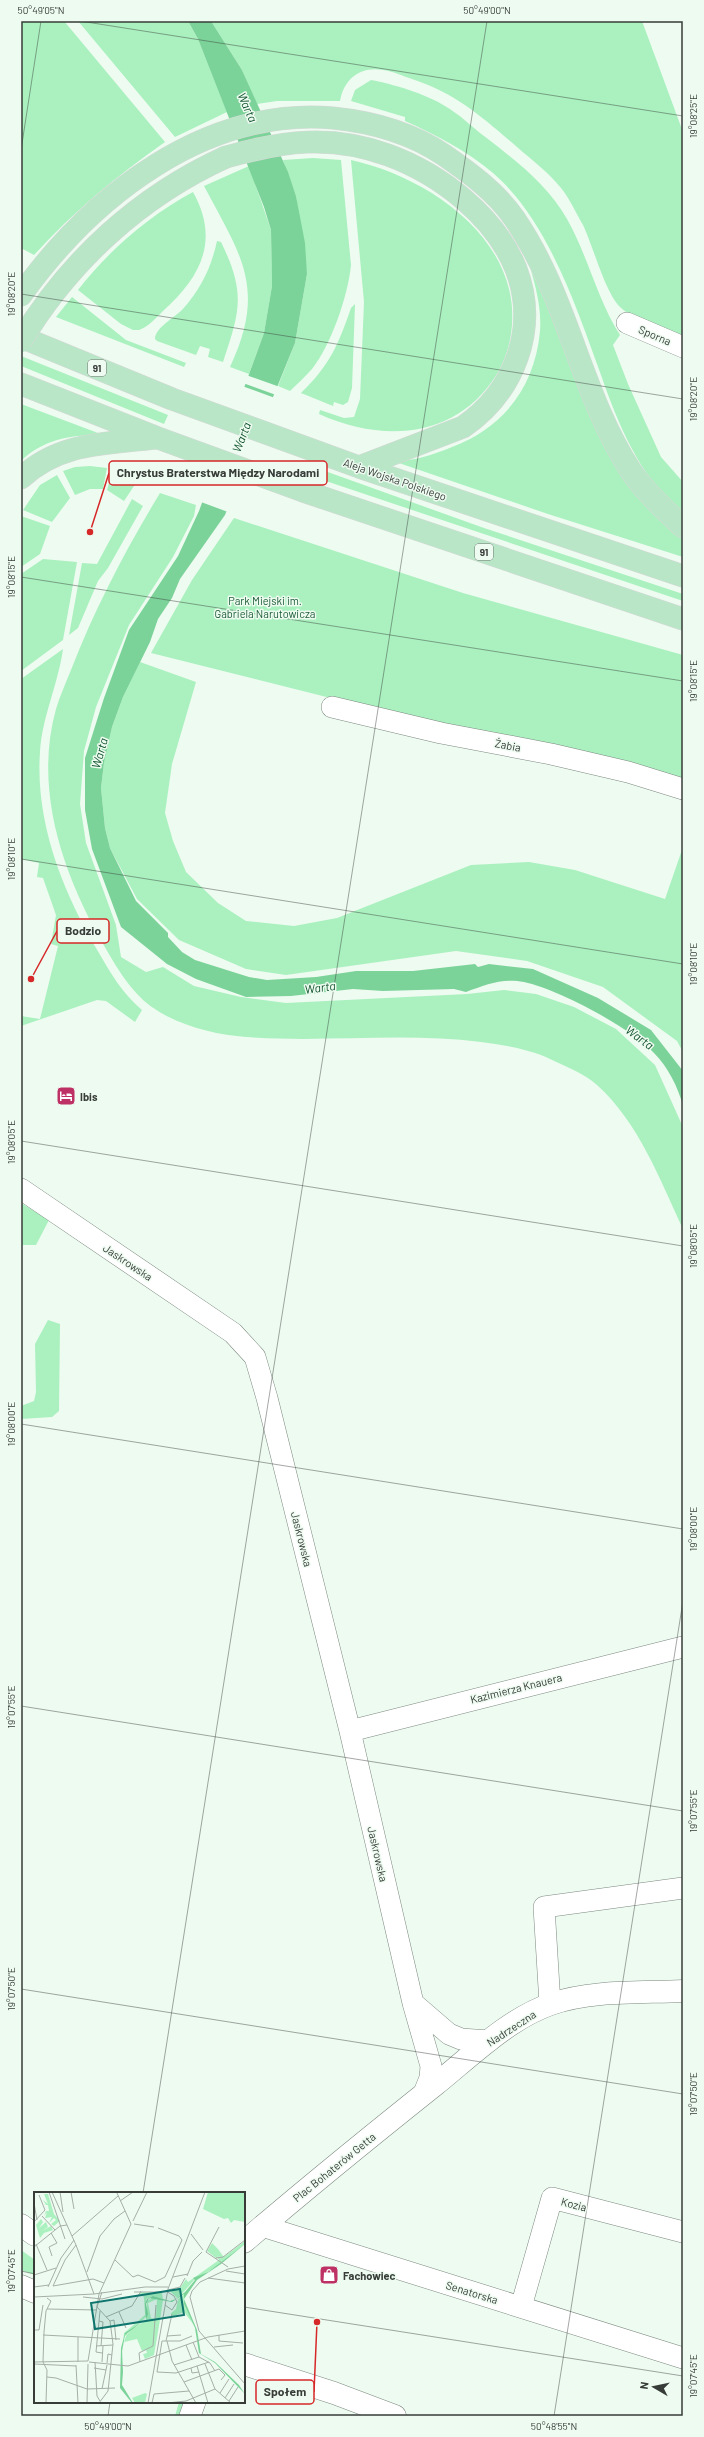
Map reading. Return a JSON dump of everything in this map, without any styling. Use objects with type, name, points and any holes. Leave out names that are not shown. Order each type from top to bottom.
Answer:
[{"type":"main road","points":[[21,294],[63,242],[125,186],[166,158],[194,144],[230,129],[286,117],[309,116],[348,120],[386,127],[435,149],[471,174],[513,216],[539,256],[591,387],[632,472],[663,508],[683,527]]},
{"type":"main road","points":[[21,341],[54,292],[84,257],[113,230],[162,192],[210,165],[255,149],[297,142],[348,145],[388,155],[424,172],[460,196],[482,218],[501,243],[515,268],[523,298],[524,327],[522,345],[507,383],[498,396],[476,419],[449,434],[416,444],[359,467]]},
{"type":"main road","name":"Aleja Wojska Polskiego","points":[[21,337],[172,399],[317,452],[683,576]]},
{"type":"main road","name":"91","points":[[21,384],[158,438],[303,491],[683,619]]},
{"type":"main road","points":[[21,478],[34,466],[51,456],[71,449],[158,438]]},
{"type":"street","name":"Sporna","points":[[627,323],[683,347]]},
{"type":"street","name":"Żabia","points":[[332,707],[441,733],[558,755],[683,789]]},
{"type":"street","name":"Jaskrowska","points":[[21,1189],[233,1333],[255,1357],[267,1398],[350,1731],[413,2003],[431,2066],[430,2078],[424,2094]]},
{"type":"street","name":"Kazimierza Knauera","points":[[350,1731],[683,1647]]},
{"type":"street","points":[[550,2004],[544,1908],[683,1888]]},
{"type":"street","name":"Nadrzeczna","points":[[424,2094],[489,2041],[522,2019],[550,2004],[594,1995],[683,1991]]},
{"type":"street","points":[[413,2003],[449,2034],[461,2039],[489,2041]]},
{"type":"street","name":"Plac Bohaterów Getta","points":[[245,2241],[424,2094]]},
{"type":"street","name":"Kozia","points":[[521,2307],[552,2198],[683,2232]]},
{"type":"street","points":[[21,2225],[34,2234]]},
{"type":"street","name":"Senatorska","points":[[262,2226],[683,2358]]},
{"type":"street","points":[[21,2286],[34,2292]]},
{"type":"street","points":[[245,2363],[334,2393],[395,2416]]},
{"type":"street","points":[[190,2416],[195,2403]]},
{"type":"green space","points":[[21,21],[64,21],[165,142],[96,195],[34,255],[21,248]]},
{"type":"green space","points":[[78,21],[188,21],[198,39],[227,112],[175,137]]},
{"type":"green space","points":[[211,21],[642,21],[683,132],[683,337],[650,325],[634,317],[620,307],[609,291],[583,225],[564,192],[540,167],[468,107],[456,99],[428,85],[390,71],[375,69],[360,72],[349,80],[342,93],[340,101],[277,101],[257,104],[242,70]]},
{"type":"green space","points":[[371,80],[419,94],[450,109],[530,173],[559,206],[574,233],[605,307],[620,335],[613,345],[628,384],[661,457],[683,482],[683,514],[655,485],[643,468],[623,432],[571,294],[545,240],[530,215],[512,192],[493,173],[462,151],[440,138],[405,121],[405,117],[351,101],[355,90]]},
{"type":"green space","points":[[313,158],[341,160],[351,265],[338,320],[326,347],[312,369],[290,391],[278,386],[295,343],[307,274],[296,196],[283,160]]},
{"type":"green space","points":[[351,160],[400,176],[425,189],[448,204],[468,222],[486,242],[500,264],[509,289],[512,311],[511,333],[506,354],[497,374],[480,396],[461,412],[440,423],[417,429],[393,431],[368,429],[343,423],[319,414],[320,410],[344,418],[354,417],[360,399],[364,302]]},
{"type":"green space","points":[[249,166],[271,230],[272,286],[264,333],[249,374],[230,367],[241,339],[247,315],[248,293],[245,273],[229,233],[204,186]]},
{"type":"green space","points":[[193,192],[201,210],[205,226],[205,242],[202,257],[188,285],[152,322],[142,329],[133,330],[121,324],[78,290],[103,261],[131,235],[161,212]]},
{"type":"green space","points":[[217,241],[221,242],[229,260],[237,289],[238,302],[233,329],[223,362],[208,357],[210,349],[200,346],[196,355],[155,339],[158,331],[182,310],[195,294],[212,260]]},
{"type":"green space","points":[[527,257],[673,531],[683,539],[683,557],[548,514],[393,461],[423,457],[445,450],[470,439],[487,429],[501,417],[513,403],[531,370],[537,351],[540,331],[539,303]]},
{"type":"green space","points":[[72,297],[126,340],[186,363],[184,367],[56,317]]},
{"type":"green space","points":[[355,304],[352,388],[348,402],[343,405],[334,402],[333,406],[301,393],[326,364],[342,333],[351,308]]},
{"type":"green space","points":[[21,356],[168,415],[164,424],[21,366]]},
{"type":"green space","points":[[21,404],[98,433],[96,436],[76,436],[56,440],[38,448],[21,461]]},
{"type":"green space","points":[[90,466],[107,468],[103,489],[90,489],[75,495],[63,471],[75,467]]},
{"type":"green space","points":[[311,466],[484,528],[683,594],[683,601],[308,475]]},
{"type":"green space","points":[[113,469],[138,480],[124,501],[107,490]]},
{"type":"green space","points":[[57,475],[70,498],[52,522],[23,510],[40,485]]},
{"type":"green space","points":[[160,493],[196,505],[194,516],[173,557],[129,625],[96,707],[84,751],[80,804],[86,843],[116,925],[121,957],[146,972],[163,967],[194,986],[241,997],[286,1003],[467,994],[504,990],[536,994],[574,1007],[616,1029],[655,1065],[683,1127],[683,1229],[657,1172],[637,1134],[612,1100],[597,1085],[575,1070],[534,1053],[516,1048],[481,1042],[422,1038],[275,1039],[211,1032],[187,1025],[165,1015],[147,1004],[133,990],[121,974],[91,922],[77,893],[66,863],[57,833],[51,802],[48,771],[50,740],[56,709],[90,624],[123,557]]},
{"type":"green space","points":[[132,499],[143,506],[108,568],[98,581],[78,628],[69,635],[82,563],[97,564]]},
{"type":"green space","points":[[21,516],[50,526],[40,554],[21,567]]},
{"type":"green space","name":"Park Miejski im. Gabriela Narutowicza","points":[[234,518],[463,593],[683,655],[683,780],[426,722],[151,653],[192,580]]},
{"type":"green space","points":[[43,559],[77,562],[63,640],[21,671],[21,574]]},
{"type":"green space","points":[[63,649],[58,675],[41,739],[40,779],[42,805],[47,831],[63,882],[86,930],[108,969],[129,997],[142,1010],[135,1022],[106,1001],[97,1000],[21,1026],[21,1016],[40,1019],[58,946],[51,944],[56,915],[43,878],[37,877],[39,863],[21,859],[21,679]]},
{"type":"green space","points":[[140,662],[196,682],[172,764],[165,813],[173,841],[186,872],[218,903],[246,921],[294,926],[337,918],[471,865],[529,862],[575,870],[665,899],[683,847],[683,1052],[677,1041],[603,987],[527,961],[456,951],[286,975],[246,969],[179,940],[137,899],[110,848],[105,828],[101,788],[104,763],[112,727],[123,697]]},
{"type":"green space","points":[[21,1203],[49,1220],[36,1245],[21,1245]]},
{"type":"green space","points":[[48,1320],[60,1324],[59,1411],[52,1417],[21,1419],[21,1406],[34,1401],[36,1392],[35,1344]]},
{"type":"green space","points":[[21,2250],[34,2259],[34,2275],[21,2270]]},
{"type":"green space","points":[[179,2403],[187,2403],[182,2416],[175,2416]]},
{"type":"water","name":"Warta","points":[[188,21],[211,21],[242,70],[288,172],[296,196],[305,243],[307,274],[295,343],[225,515],[180,579],[172,598],[158,619],[150,642],[123,697],[112,727],[104,763],[101,788],[105,828],[110,848],[136,901],[168,933],[168,937],[182,952],[195,960],[249,977],[267,980],[316,977],[356,971],[413,971],[475,964],[478,967],[489,964],[533,969],[598,998],[651,1030],[683,1071],[683,1106],[668,1071],[654,1053],[643,1043],[612,1021],[574,1001],[538,986],[524,982],[508,981],[494,983],[466,992],[454,989],[383,991],[353,989],[291,996],[246,997],[196,979],[167,964],[121,927],[92,849],[85,810],[85,758],[104,698],[129,630],[178,556],[199,511],[264,333],[272,286],[271,230],[264,207],[198,39]]},
{"type":"pier","points":[[246,375],[280,387],[276,395],[243,383]]},
{"type":"pier","points":[[242,386],[275,398],[228,512],[201,502]]},
{"type":"place","name":"Chrystus Braterstwa Między Narodami","points":[[90,532]]},
{"type":"place","name":"Bodzio","points":[[31,979]]},
{"type":"place","name":"Ibis","points":[[66,1096]]},
{"type":"place","name":"Fachowiec","points":[[329,2275]]},
{"type":"place","name":"Społem","points":[[317,2322]]}]
